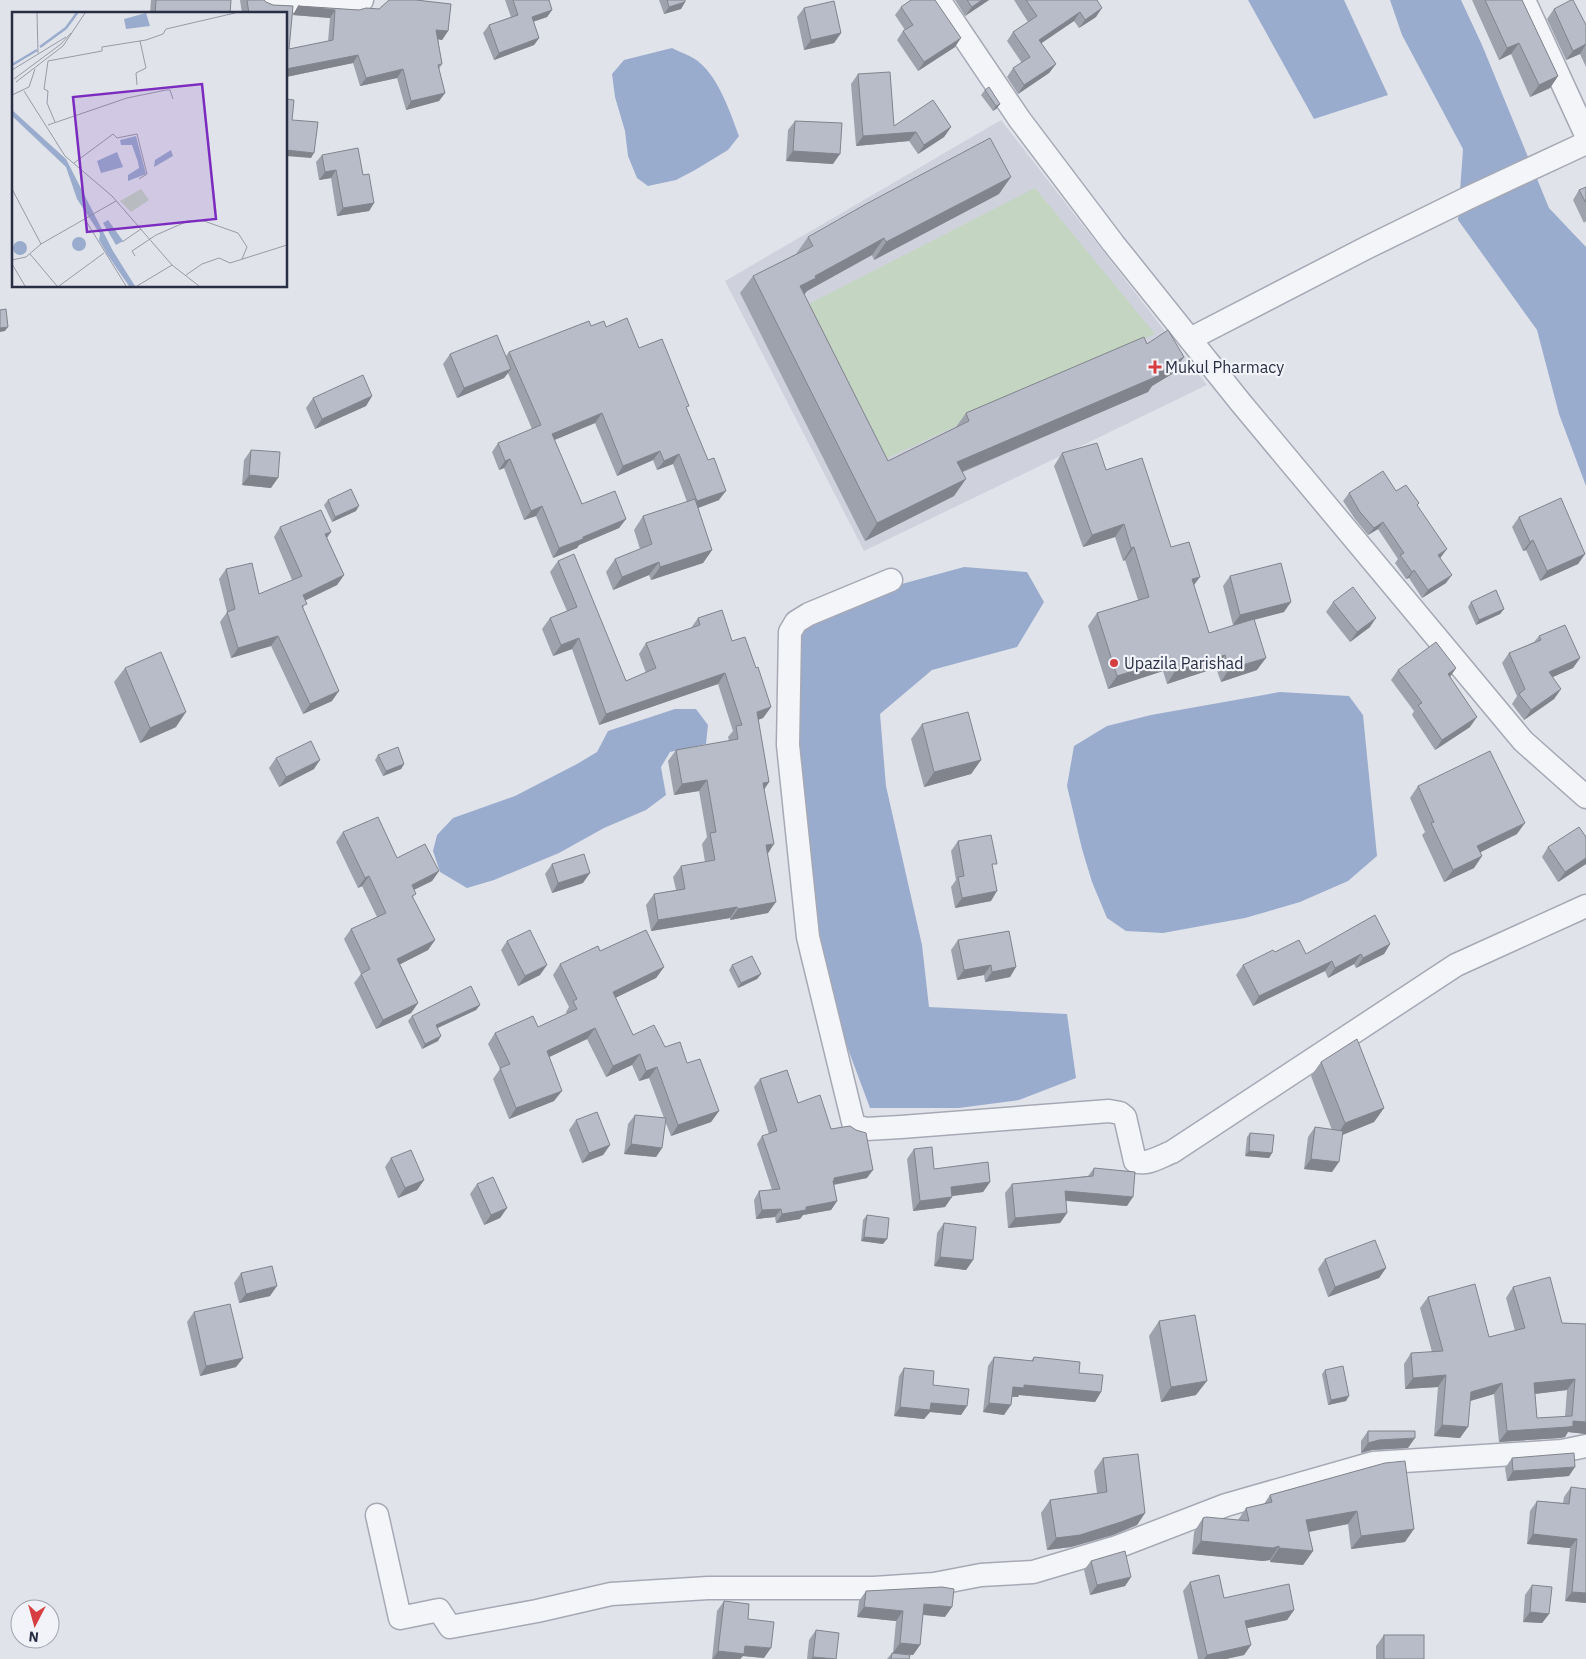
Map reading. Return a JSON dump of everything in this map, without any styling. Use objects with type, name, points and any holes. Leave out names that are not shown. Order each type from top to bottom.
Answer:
[{"type":"street","points":[[268,0],[354,5],[362,0]]},
{"type":"street","points":[[939,0],[1020,120],[1113,243],[1241,403],[1523,741],[1586,797]]},
{"type":"street","points":[[1524,0],[1586,134]]},
{"type":"street","points":[[1190,339],[1368,247],[1468,198],[1586,144]]},
{"type":"street","points":[[891,580],[809,614],[796,622],[790,632],[788,745],[808,937],[854,1126],[866,1129],[1109,1111],[1120,1112],[1125,1117],[1136,1161],[1141,1164],[1172,1152],[1456,966],[1586,906]]},
{"type":"street","points":[[377,1515],[400,1618],[439,1610],[450,1627],[537,1611],[611,1594],[708,1588],[874,1588],[934,1584],[981,1575],[1033,1572],[1117,1547],[1226,1505],[1373,1463],[1533,1453],[1586,1446]]},
{"type":"shaded area","points":[[1001,120],[1207,385],[864,551],[725,281]],"holes":[[[876,478],[954,496],[864,540]]]},
{"type":"green space","points":[[1035,188],[1155,334],[881,461],[799,309]]},
{"type":"water","points":[[1248,0],[1344,0],[1388,95],[1314,119]]},
{"type":"water","points":[[1390,0],[1461,0],[1482,45],[1549,208],[1586,247],[1586,486],[1559,414],[1537,330],[1458,220],[1463,149],[1402,35]]},
{"type":"water","points":[[672,48],[694,58],[707,70],[724,97],[739,136],[728,150],[695,170],[676,180],[648,186],[637,178],[628,156],[625,131],[615,97],[612,74],[624,60]]},
{"type":"water","points":[[964,567],[1027,572],[1044,602],[1017,647],[932,670],[880,714],[886,786],[922,945],[929,1007],[1067,1014],[1076,1078],[1019,1100],[959,1108],[870,1108],[839,1025],[818,938],[796,762],[798,632],[887,588]]},
{"type":"water","points":[[1280,692],[1349,696],[1363,715],[1377,856],[1348,881],[1300,902],[1245,918],[1163,933],[1126,931],[1107,918],[1092,882],[1082,849],[1067,786],[1074,746],[1107,726],[1151,715]]},
{"type":"water","points":[[675,709],[696,709],[708,725],[706,744],[670,752],[661,767],[666,795],[646,810],[604,828],[559,853],[494,880],[467,888],[440,872],[433,851],[437,835],[453,818],[515,796],[577,764],[597,752],[608,731]]},
{"type":"building","points":[[156,0],[231,0],[230,12],[155,12]]},
{"type":"building","points":[[247,0],[264,0],[273,5],[293,6],[289,49],[333,40],[335,10],[298,6],[359,10],[366,8],[379,9],[389,0],[416,0],[451,4],[448,31],[436,30],[442,64],[438,65],[445,93],[411,101],[403,69],[366,78],[358,55],[288,69],[288,12],[249,12]]},
{"type":"building","points":[[513,0],[549,0],[552,10],[532,17],[539,38],[499,53],[489,25],[518,15]]},
{"type":"building","points":[[667,0],[685,0],[685,2],[669,7]]},
{"type":"building","points":[[911,0],[935,0],[961,38],[924,62],[903,31],[913,25],[901,7]]},
{"type":"building","points":[[967,0],[982,0],[972,7]]},
{"type":"building","points":[[1026,0],[1097,0],[1102,8],[1085,20],[1080,12],[1039,40],[1056,64],[1024,85],[1013,68],[1030,57],[1013,32],[1037,16]]},
{"type":"building","points":[[1485,0],[1522,0],[1558,76],[1539,85],[1519,43],[1507,48]]},
{"type":"building","points":[[1573,0],[1586,25],[1586,44],[1573,51],[1554,9]]},
{"type":"building","points":[[834,1],[841,33],[811,40],[804,8]]},
{"type":"building","points":[[890,72],[894,126],[933,100],[951,127],[924,145],[916,132],[863,136],[858,74]]},
{"type":"building","points":[[989,87],[1000,104],[996,106],[985,90]]},
{"type":"building","points":[[288,99],[294,100],[292,120],[318,122],[314,153],[288,150]]},
{"type":"building","points":[[795,121],[842,123],[840,154],[793,151]]},
{"type":"building","points":[[990,138],[1011,177],[886,242],[884,238],[800,286],[888,461],[969,421],[966,413],[1144,337],[1147,344],[1168,330],[1184,357],[1159,372],[1160,375],[957,462],[966,479],[877,523],[753,276],[813,246],[808,237]]},
{"type":"building","points":[[358,148],[363,175],[369,174],[374,203],[343,208],[336,170],[325,172],[322,155]]},
{"type":"building","points":[[1586,187],[1586,203],[1579,190]]},
{"type":"building","points":[[6,309],[8,327],[0,328],[0,310]]},
{"type":"building","points":[[627,318],[639,348],[662,339],[689,406],[686,407],[708,460],[714,458],[726,491],[697,501],[679,454],[664,461],[660,451],[623,466],[602,413],[552,434],[582,504],[615,491],[626,519],[559,548],[542,506],[531,511],[510,459],[505,461],[498,443],[541,425],[509,352],[589,321],[591,326],[604,321],[606,327]]},
{"type":"building","points":[[497,335],[511,369],[464,388],[450,354]]},
{"type":"building","points":[[363,375],[372,396],[322,419],[313,398]]},
{"type":"building","points":[[1097,443],[1106,470],[1142,458],[1171,547],[1189,542],[1200,577],[1192,579],[1209,633],[1254,619],[1266,658],[1229,669],[1225,655],[1175,671],[1171,659],[1117,676],[1097,613],[1149,597],[1134,547],[1131,548],[1124,524],[1092,535],[1062,453]]},
{"type":"building","points":[[251,450],[280,452],[278,478],[249,475]]},
{"type":"building","points":[[1383,471],[1396,491],[1406,485],[1419,503],[1417,505],[1447,549],[1438,555],[1452,575],[1428,590],[1414,570],[1412,572],[1400,555],[1404,553],[1383,522],[1374,528],[1360,512],[1349,493]]},
{"type":"building","points":[[351,489],[359,506],[335,517],[328,500]]},
{"type":"building","points":[[1561,498],[1585,554],[1547,571],[1533,540],[1530,542],[1519,517]]},
{"type":"building","points":[[695,499],[712,550],[660,567],[659,562],[622,577],[615,559],[652,544],[643,516]]},
{"type":"building","points":[[321,510],[331,532],[325,534],[344,575],[303,595],[307,604],[302,606],[339,691],[310,704],[278,636],[238,648],[227,612],[235,609],[226,569],[252,563],[259,594],[302,576],[280,527]]},
{"type":"building","points":[[574,554],[626,681],[656,668],[646,643],[700,625],[698,618],[722,610],[732,641],[745,637],[756,668],[758,667],[771,707],[757,712],[769,782],[763,783],[774,844],[766,845],[776,902],[658,920],[654,894],[685,889],[681,866],[715,860],[710,833],[716,832],[707,780],[682,784],[676,750],[738,739],[736,726],[742,725],[725,673],[606,714],[579,638],[561,645],[550,618],[577,607],[558,561]]},
{"type":"building","points":[[1281,563],[1291,602],[1240,615],[1230,576]]},
{"type":"building","points":[[1353,587],[1376,618],[1357,632],[1333,602]]},
{"type":"building","points":[[1496,590],[1504,609],[1479,620],[1471,602]]},
{"type":"building","points":[[1565,625],[1580,658],[1549,672],[1561,689],[1531,710],[1519,694],[1525,689],[1509,653],[1541,640],[1539,636]]},
{"type":"building","points":[[1436,642],[1456,668],[1448,674],[1477,717],[1442,740],[1418,705],[1422,703],[1398,670]]},
{"type":"building","points":[[161,652],[186,712],[150,728],[125,668]]},
{"type":"building","points":[[968,712],[981,760],[934,772],[922,724]]},
{"type":"building","points":[[311,741],[320,760],[286,777],[276,758]]},
{"type":"building","points":[[398,747],[404,764],[386,771],[378,755]]},
{"type":"building","points":[[1490,751],[1525,823],[1477,846],[1482,856],[1453,870],[1431,823],[1434,822],[1418,786]]},
{"type":"building","points":[[378,817],[397,858],[425,844],[439,871],[412,885],[416,894],[412,896],[435,940],[397,959],[418,1003],[383,1020],[361,974],[370,969],[351,929],[386,913],[369,876],[365,878],[343,832]]},
{"type":"building","points":[[1579,827],[1586,837],[1586,858],[1565,872],[1548,847]]},
{"type":"building","points":[[991,835],[997,864],[992,864],[997,891],[962,898],[958,877],[964,876],[958,841]]},
{"type":"building","points":[[584,854],[590,873],[558,883],[552,864]]},
{"type":"building","points":[[1375,915],[1390,944],[1363,958],[1361,954],[1335,968],[1332,961],[1259,996],[1243,965],[1299,940],[1306,954]]},
{"type":"building","points":[[530,930],[547,965],[525,976],[507,941]]},
{"type":"building","points":[[646,930],[664,967],[613,992],[633,1035],[654,1025],[665,1047],[680,1042],[687,1063],[700,1059],[719,1111],[678,1125],[657,1067],[646,1071],[640,1054],[613,1066],[595,1028],[547,1051],[562,1091],[516,1108],[500,1068],[510,1064],[495,1033],[533,1016],[538,1027],[577,1009],[573,1001],[577,999],[560,964],[598,946],[600,951]]},
{"type":"building","points":[[1009,931],[1016,967],[992,972],[991,965],[964,970],[958,940]]},
{"type":"building","points":[[752,956],[761,974],[741,983],[732,965]]},
{"type":"building","points":[[471,986],[480,1005],[436,1025],[441,1036],[425,1044],[412,1016]]},
{"type":"building","points":[[1357,1039],[1384,1108],[1345,1123],[1321,1062]]},
{"type":"building","points":[[787,1070],[798,1103],[820,1095],[831,1129],[850,1126],[866,1133],[873,1170],[834,1178],[837,1201],[806,1207],[806,1210],[782,1214],[781,1209],[762,1210],[759,1191],[780,1189],[762,1136],[777,1131],[760,1079]]},
{"type":"building","points":[[597,1112],[610,1145],[589,1153],[576,1120]]},
{"type":"building","points":[[635,1115],[666,1118],[662,1148],[631,1144]]},
{"type":"building","points":[[1315,1127],[1343,1131],[1339,1162],[1311,1159]]},
{"type":"building","points":[[1250,1133],[1274,1135],[1272,1153],[1249,1151]]},
{"type":"building","points":[[932,1147],[934,1169],[988,1162],[990,1182],[951,1187],[952,1197],[920,1201],[914,1149]]},
{"type":"building","points":[[411,1150],[424,1180],[405,1188],[391,1158]]},
{"type":"building","points":[[1094,1168],[1135,1172],[1133,1197],[1065,1191],[1067,1213],[1015,1218],[1012,1184],[1093,1176]]},
{"type":"building","points":[[493,1177],[507,1208],[491,1215],[477,1184]]},
{"type":"building","points":[[867,1215],[889,1218],[887,1239],[864,1237]]},
{"type":"building","points":[[944,1223],[976,1227],[973,1260],[940,1257]]},
{"type":"building","points":[[1375,1240],[1386,1268],[1335,1287],[1325,1259]]},
{"type":"building","points":[[272,1266],[277,1286],[246,1294],[241,1273]]},
{"type":"building","points":[[1550,1277],[1562,1323],[1586,1324],[1586,1422],[1573,1421],[1573,1426],[1568,1427],[1507,1431],[1502,1383],[1471,1392],[1468,1427],[1442,1425],[1446,1375],[1413,1378],[1411,1353],[1443,1351],[1428,1297],[1475,1284],[1489,1337],[1525,1328],[1513,1287]],"holes":[[[1575,1379],[1572,1416],[1537,1418],[1534,1383]]]},
{"type":"building","points":[[230,1304],[243,1358],[206,1366],[194,1312]]},
{"type":"building","points":[[1195,1315],[1207,1381],[1171,1387],[1159,1321]]},
{"type":"building","points":[[994,1357],[1033,1361],[1034,1357],[1080,1362],[1079,1373],[1103,1375],[1101,1392],[1024,1385],[1024,1388],[1013,1387],[1011,1405],[989,1403]]},
{"type":"building","points":[[1343,1366],[1349,1396],[1331,1400],[1325,1370]]},
{"type":"building","points":[[904,1368],[934,1371],[933,1385],[969,1389],[967,1406],[931,1403],[930,1410],[900,1407]]},
{"type":"building","points":[[1368,1431],[1415,1431],[1415,1438],[1379,1440],[1368,1443]]},
{"type":"building","points":[[1574,1453],[1575,1467],[1513,1471],[1512,1458]]},
{"type":"building","points":[[1138,1454],[1145,1513],[1080,1535],[1056,1538],[1050,1500],[1107,1492],[1103,1458]]},
{"type":"building","points":[[1405,1461],[1414,1529],[1361,1536],[1357,1511],[1306,1520],[1313,1551],[1279,1548],[1279,1546],[1273,1548],[1201,1541],[1203,1518],[1249,1521],[1246,1508],[1272,1502],[1270,1495],[1385,1463]]},
{"type":"building","points":[[1571,1487],[1586,1489],[1586,1593],[1572,1592],[1577,1539],[1533,1534],[1537,1501],[1569,1504]]},
{"type":"building","points":[[1125,1551],[1131,1577],[1097,1585],[1091,1561]]},
{"type":"building","points":[[1219,1575],[1224,1598],[1289,1584],[1294,1610],[1245,1621],[1251,1645],[1207,1655],[1190,1582]]},
{"type":"building","points":[[1532,1585],[1552,1587],[1549,1614],[1530,1612]]},
{"type":"building","points":[[942,1587],[954,1589],[952,1607],[924,1604],[920,1645],[900,1643],[903,1611],[864,1607],[866,1591]]},
{"type":"building","points":[[724,1601],[749,1604],[748,1619],[774,1622],[771,1648],[745,1646],[744,1654],[718,1651]]},
{"type":"building","points":[[816,1630],[839,1633],[836,1659],[813,1657]]},
{"type":"building","points":[[1384,1635],[1424,1635],[1424,1659],[1384,1659]]},
{"type":"building","points":[[892,1653],[910,1655],[909,1659],[891,1659]]},
{"type":"place","name":"Mukul Pharmacy","points":[[1155,367]]},
{"type":"place","name":"Upazila Parishad","points":[[1114,663]]}]
